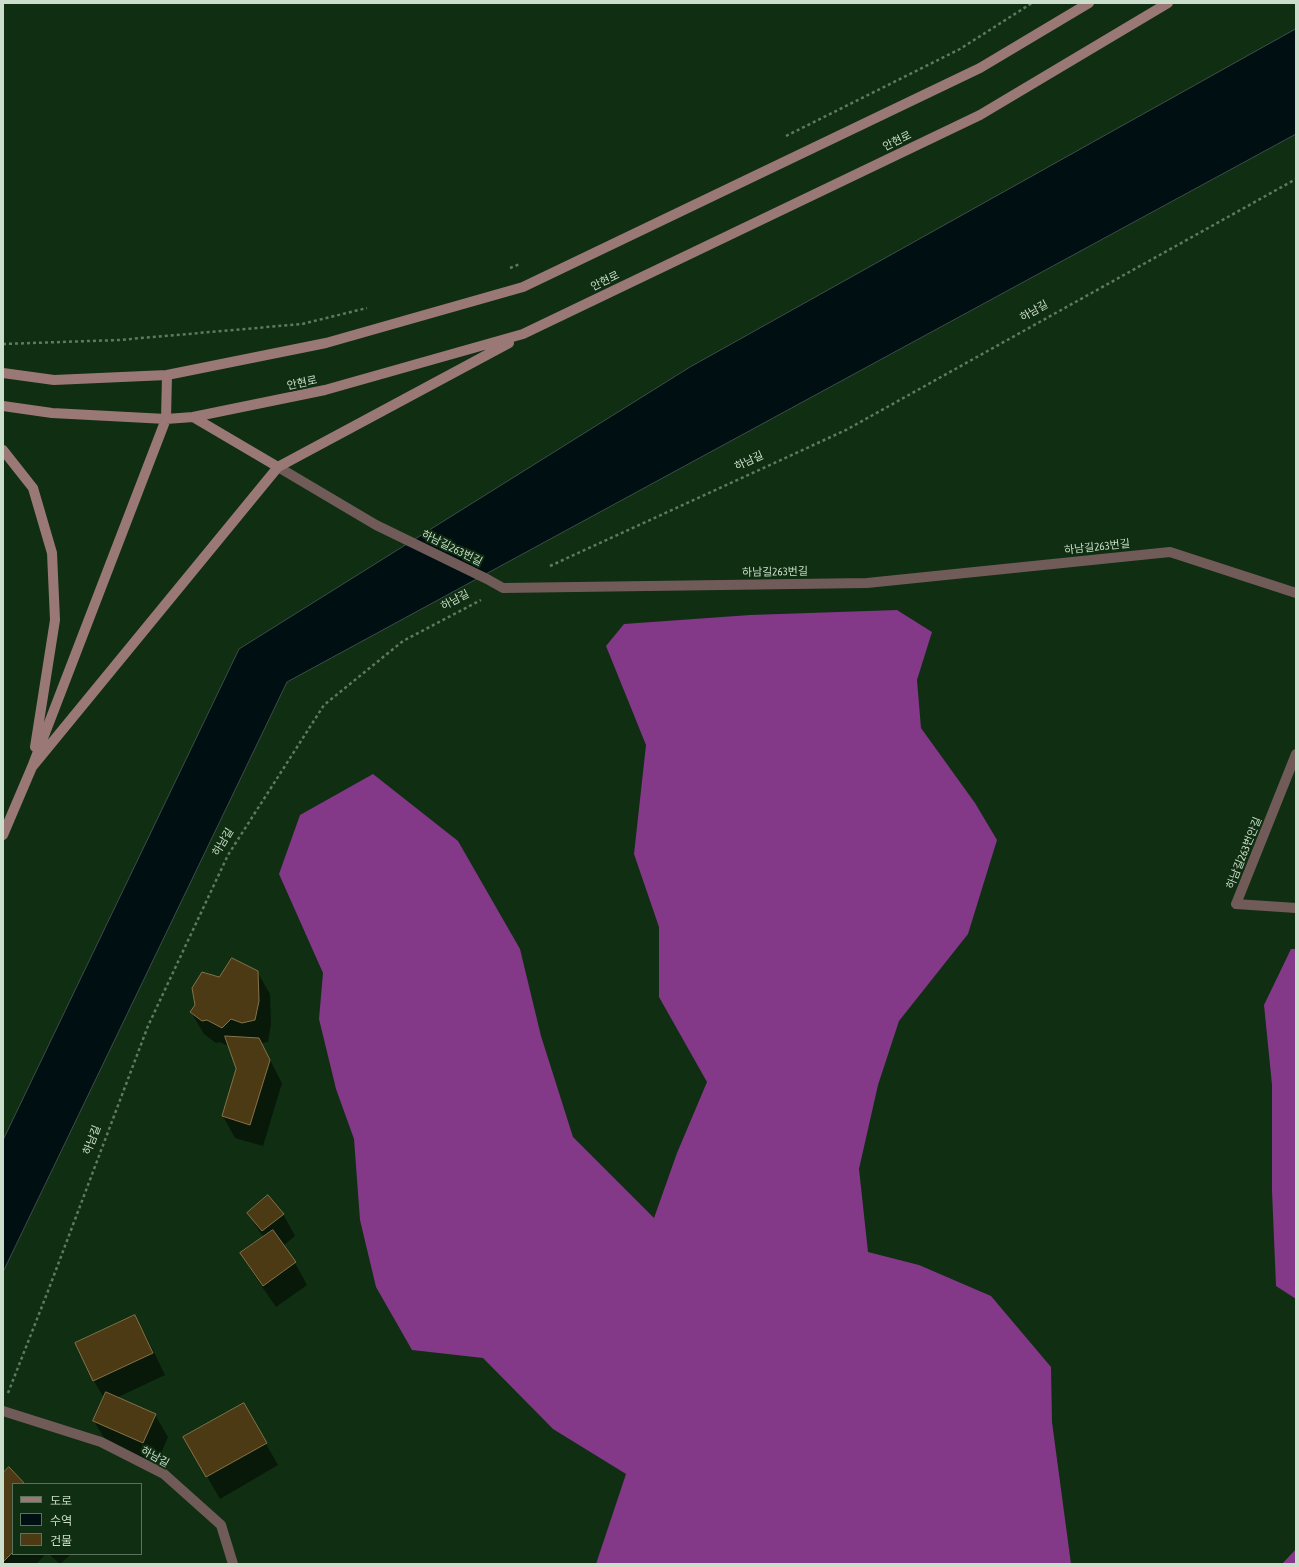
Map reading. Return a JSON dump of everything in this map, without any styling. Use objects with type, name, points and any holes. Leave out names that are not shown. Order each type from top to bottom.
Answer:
[{"type":"street","points":[[3,373],[54,380],[167,375],[326,343],[523,287],[980,68],[1088,3]]},
{"type":"street","name":"안현로","points":[[3,406],[52,413],[166,419],[194,417],[325,390],[523,334],[980,115],[1168,3]]},
{"type":"street","points":[[32,767],[278,467],[532,330]]},
{"type":"street","points":[[3,835],[32,767],[166,419],[167,375]]},
{"type":"street","points":[[194,417],[278,467]]},
{"type":"street","points":[[3,450],[33,488],[52,553],[55,620],[32,767]]},
{"type":"street","name":"하남길263번길","points":[[278,467],[376,525],[503,588],[867,583],[1170,552],[1296,593]]},
{"type":"street","name":"하남길263번안길","points":[[1296,754],[1236,904],[1296,908]]},
{"type":"street","name":"하남길","points":[[3,1411],[101,1442],[164,1474],[221,1525],[233,1564]]},
{"type":"path","points":[[782,138],[960,48],[1032,3]]},
{"type":"path","name":"하남길","points":[[546,568],[846,430],[1296,179]]},
{"type":"path","points":[[508,268],[523,263]]},
{"type":"path","points":[[3,344],[119,340],[302,324],[371,307]]},
{"type":"path","name":"하남길","points":[[6,1399],[148,1026],[228,855],[324,705],[403,641],[503,588]]},
{"type":"shaded area","points":[[897,610],[932,632],[917,680],[921,728],[975,803],[997,840],[968,934],[899,1021],[878,1085],[859,1169],[868,1252],[919,1265],[991,1296],[1051,1367],[1052,1422],[1071,1564],[596,1564],[626,1474],[553,1429],[483,1358],[412,1350],[376,1287],[360,1220],[354,1139],[336,1089],[319,1019],[323,973],[279,874],[300,815],[373,774],[458,841],[520,949],[541,1036],[573,1137],[654,1218],[677,1153],[707,1082],[659,997],[659,927],[634,854],[646,745],[606,646],[624,624],[750,615]]},
{"type":"shaded area","points":[[1291,949],[1296,949],[1296,1299],[1276,1286],[1272,1191],[1272,1085],[1264,1005]]},
{"type":"shaded area","points":[[1296,1549],[1296,1564],[1282,1564]]},
{"type":"water","points":[[1296,29],[1296,134],[287,682],[3,1272],[3,1140],[239,649],[690,367]]},
{"type":"building","points":[[232,958],[258,971],[259,1001],[255,1020],[242,1023],[231,1019],[222,1028],[207,1020],[202,1021],[190,1012],[195,1005],[192,988],[202,972],[219,977]]},
{"type":"building","points":[[225,1036],[259,1038],[270,1060],[250,1125],[222,1116],[236,1069]]},
{"type":"building","points":[[268,1195],[284,1214],[262,1231],[247,1213]]},
{"type":"building","points":[[273,1230],[296,1262],[263,1286],[240,1253]]},
{"type":"building","points":[[135,1315],[153,1353],[93,1381],[75,1343]]},
{"type":"building","points":[[106,1392],[156,1414],[143,1443],[93,1421]]},
{"type":"building","points":[[244,1403],[267,1443],[206,1477],[183,1437]]},
{"type":"building","points":[[9,1467],[24,1483],[12,1483],[12,1553],[3,1562],[3,1473]]}]
